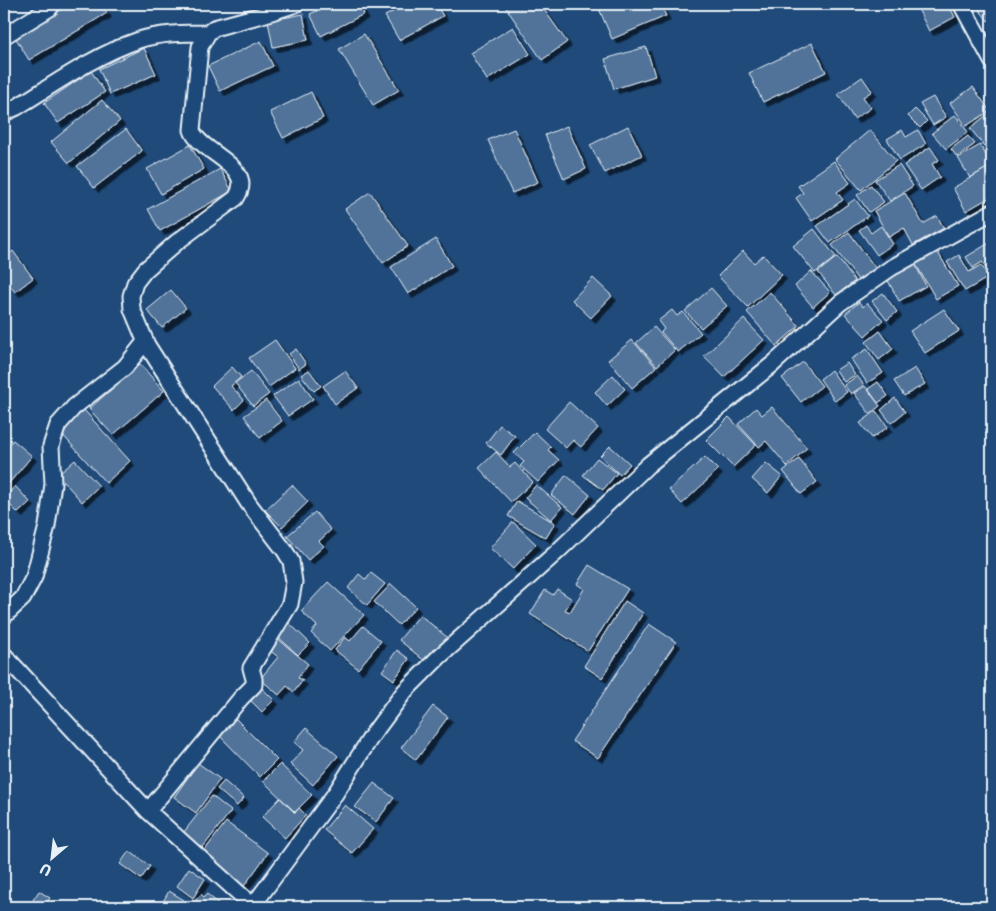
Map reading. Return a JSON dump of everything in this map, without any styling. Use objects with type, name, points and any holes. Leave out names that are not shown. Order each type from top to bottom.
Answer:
[{"type":"street","points":[[148,811],[241,698],[254,685],[255,682],[251,668],[290,604],[294,582],[291,561],[285,551],[249,504],[145,342],[132,309],[132,296],[135,283],[145,270],[177,242],[240,193],[240,182],[232,166],[196,138],[192,130],[200,48],[208,33],[214,28],[262,16],[296,4]]},
{"type":"street","points":[[961,4],[992,61]]},
{"type":"street","points":[[4,36],[50,8]]},
{"type":"street","points":[[4,113],[96,59],[140,40],[177,33],[208,33]]},
{"type":"street","points":[[4,655],[148,811],[253,907],[335,794],[397,702],[439,657],[557,552],[648,465],[773,364],[840,303],[891,268],[992,212]]},
{"type":"street","points":[[4,616],[23,598],[34,577],[47,526],[53,484],[50,446],[58,425],[74,407],[125,367],[145,342]]},
{"type":"building","points":[[71,4],[101,4],[107,13],[29,60],[15,37]]},
{"type":"building","points":[[331,4],[359,4],[364,14],[321,36],[310,14]]},
{"type":"building","points":[[407,4],[436,4],[443,16],[399,40],[385,16]]},
{"type":"building","points":[[512,4],[540,4],[567,42],[542,60],[506,8]]},
{"type":"building","points":[[597,4],[660,4],[666,16],[612,39]]},
{"type":"building","points":[[928,4],[948,4],[955,17],[929,31],[918,9]]},
{"type":"building","points":[[975,4],[992,4],[992,18],[988,21]]},
{"type":"building","points":[[303,14],[308,40],[273,47],[268,21]]},
{"type":"building","points":[[513,27],[530,54],[487,80],[470,53]]},
{"type":"building","points":[[364,34],[399,90],[373,105],[339,49]]},
{"type":"building","points":[[261,41],[273,66],[220,91],[208,66]]},
{"type":"building","points":[[812,43],[826,72],[763,102],[749,73]]},
{"type":"building","points":[[646,47],[655,76],[614,89],[605,59]]},
{"type":"building","points":[[144,48],[156,74],[110,94],[99,69]]},
{"type":"building","points":[[91,71],[105,92],[58,123],[44,103]]},
{"type":"building","points":[[862,77],[872,91],[863,97],[871,108],[854,119],[838,94]]},
{"type":"building","points":[[973,87],[990,111],[966,126],[950,103]]},
{"type":"building","points":[[311,92],[323,118],[283,138],[270,112]]},
{"type":"building","points":[[933,97],[946,117],[933,125],[920,104]]},
{"type":"building","points":[[102,100],[120,121],[69,163],[51,142]]},
{"type":"building","points":[[915,109],[927,121],[920,128],[908,116]]},
{"type":"building","points":[[992,111],[992,140],[984,146],[970,128]]},
{"type":"building","points":[[955,115],[968,132],[946,149],[932,133]]},
{"type":"building","points":[[567,126],[586,169],[564,179],[545,135]]},
{"type":"building","points":[[628,126],[642,155],[605,173],[590,145]]},
{"type":"building","points":[[126,129],[142,151],[94,188],[77,166]]},
{"type":"building","points":[[514,129],[538,182],[512,193],[488,140]]},
{"type":"building","points":[[870,130],[896,161],[861,190],[835,159]]},
{"type":"building","points":[[902,130],[906,137],[918,130],[926,144],[900,160],[887,139]]},
{"type":"building","points":[[968,136],[975,144],[957,157],[951,149]]},
{"type":"building","points":[[992,142],[992,159],[985,146]]},
{"type":"building","points":[[190,145],[204,169],[161,194],[147,169]]},
{"type":"building","points":[[980,145],[992,165],[970,178],[958,158]]},
{"type":"building","points":[[930,147],[939,160],[932,164],[940,177],[921,190],[904,165]]},
{"type":"building","points":[[834,161],[850,183],[837,192],[843,200],[812,221],[796,198],[803,193],[798,186]]},
{"type":"building","points":[[899,165],[913,186],[890,201],[875,180]]},
{"type":"building","points":[[992,165],[992,196],[966,211],[953,188]]},
{"type":"building","points":[[220,169],[232,191],[160,231],[148,209]]},
{"type":"building","points":[[871,185],[884,202],[869,212],[857,195]]},
{"type":"building","points":[[370,192],[408,246],[383,263],[345,209]]},
{"type":"building","points":[[905,193],[923,224],[937,216],[944,228],[913,245],[904,228],[889,237],[874,211]]},
{"type":"building","points":[[855,199],[868,216],[830,243],[817,226]]},
{"type":"building","points":[[866,225],[871,233],[881,226],[893,244],[877,255],[859,230]]},
{"type":"building","points":[[814,229],[836,257],[815,273],[793,246]]},
{"type":"building","points":[[849,232],[876,269],[859,281],[832,245]]},
{"type":"building","points":[[436,239],[452,266],[408,294],[391,267]]},
{"type":"building","points":[[989,243],[992,249],[992,267],[987,270],[982,262],[973,268],[966,257]]},
{"type":"building","points":[[13,251],[33,278],[15,292],[4,278],[4,258]]},
{"type":"building","points":[[743,251],[754,263],[763,255],[782,275],[748,307],[718,276]]},
{"type":"building","points":[[937,251],[958,286],[936,299],[915,263]]},
{"type":"building","points":[[959,255],[969,272],[981,265],[989,277],[965,291],[947,262]]},
{"type":"building","points":[[837,257],[855,281],[836,295],[818,272]]},
{"type":"building","points":[[915,264],[926,286],[899,301],[887,279]]},
{"type":"building","points":[[811,271],[830,292],[813,307],[795,286]]},
{"type":"building","points":[[593,278],[612,296],[591,318],[572,300]]},
{"type":"building","points":[[711,288],[727,306],[701,328],[685,311]]},
{"type":"building","points":[[171,290],[186,308],[162,328],[147,310]]},
{"type":"building","points":[[770,292],[799,326],[776,346],[747,312]]},
{"type":"building","points":[[883,293],[897,312],[887,320],[872,301]]},
{"type":"building","points":[[859,302],[863,307],[867,303],[883,320],[865,336],[845,314]]},
{"type":"building","points":[[944,309],[959,331],[925,353],[910,331]]},
{"type":"building","points":[[672,310],[677,316],[683,312],[701,333],[678,352],[661,332],[664,329],[658,321]]},
{"type":"building","points":[[744,319],[764,340],[724,377],[704,356]]},
{"type":"building","points":[[654,327],[675,350],[657,366],[636,343]]},
{"type":"building","points":[[880,331],[893,349],[879,360],[866,342]]},
{"type":"building","points":[[275,340],[295,368],[269,387],[249,358]]},
{"type":"building","points":[[632,340],[656,367],[632,388],[608,360]]},
{"type":"building","points":[[296,349],[306,364],[299,369],[289,354]]},
{"type":"building","points":[[867,349],[883,373],[867,383],[851,359]]},
{"type":"building","points":[[803,362],[822,386],[801,402],[782,378]]},
{"type":"building","points":[[847,363],[855,375],[844,382],[836,370]]},
{"type":"building","points":[[140,364],[164,391],[113,435],[89,409]]},
{"type":"building","points":[[232,367],[241,377],[231,386],[244,400],[234,410],[212,386]]},
{"type":"building","points":[[915,368],[925,384],[904,396],[894,381]]},
{"type":"building","points":[[309,370],[321,386],[314,391],[301,375]]},
{"type":"building","points":[[831,370],[847,392],[835,401],[820,379]]},
{"type":"building","points":[[251,371],[269,394],[253,406],[235,383]]},
{"type":"building","points":[[345,371],[358,388],[335,404],[323,386]]},
{"type":"building","points":[[613,375],[625,389],[607,406],[595,392]]},
{"type":"building","points":[[857,376],[864,385],[851,394],[844,385]]},
{"type":"building","points":[[299,378],[313,399],[288,416],[273,396]]},
{"type":"building","points":[[878,382],[888,396],[878,403],[868,389]]},
{"type":"building","points":[[865,386],[880,406],[870,414],[854,393]]},
{"type":"building","points":[[895,398],[905,412],[891,423],[881,410]]},
{"type":"building","points":[[266,400],[282,421],[260,438],[244,416]]},
{"type":"building","points":[[569,402],[598,428],[581,447],[573,440],[566,448],[545,429]]},
{"type":"building","points":[[772,407],[807,448],[787,466],[766,441],[759,447],[738,424],[756,408],[762,415]]},
{"type":"building","points":[[84,410],[130,461],[106,483],[60,432]]},
{"type":"building","points":[[876,411],[888,427],[872,438],[860,423]]},
{"type":"building","points":[[729,417],[756,445],[733,467],[706,440]]},
{"type":"building","points":[[500,425],[515,436],[501,455],[486,443]]},
{"type":"building","points":[[535,432],[551,447],[548,450],[559,460],[538,482],[520,466],[524,462],[514,453]]},
{"type":"building","points":[[13,440],[32,456],[4,489],[4,451]]},
{"type":"building","points":[[610,446],[630,464],[620,475],[600,456]]},
{"type":"building","points":[[496,452],[510,467],[515,463],[533,482],[511,502],[479,468]]},
{"type":"building","points":[[705,457],[718,470],[682,504],[669,490]]},
{"type":"building","points":[[597,458],[617,473],[603,490],[583,475]]},
{"type":"building","points":[[799,459],[817,482],[801,494],[783,471]]},
{"type":"building","points":[[75,460],[99,486],[82,502],[58,475]]},
{"type":"building","points":[[766,463],[782,476],[768,493],[752,479]]},
{"type":"building","points":[[566,475],[590,495],[575,514],[551,495]]},
{"type":"building","points":[[292,485],[308,502],[282,527],[265,510]]},
{"type":"building","points":[[536,485],[562,507],[551,520],[525,498]]},
{"type":"building","points":[[15,486],[30,502],[18,513],[4,499]]},
{"type":"building","points":[[517,501],[555,523],[546,538],[508,516]]},
{"type":"building","points":[[315,512],[331,530],[319,541],[324,546],[308,560],[287,536]]},
{"type":"building","points":[[513,522],[536,544],[513,569],[490,548]]},
{"type":"building","points":[[589,565],[628,589],[588,651],[530,614],[545,590],[553,595],[557,589],[572,599],[565,610],[570,612],[584,589],[577,584]]},
{"type":"building","points":[[371,573],[385,584],[367,605],[348,588],[359,574],[366,580]]},
{"type":"building","points":[[328,582],[364,615],[330,651],[311,633],[317,626],[301,611]]},
{"type":"building","points":[[391,584],[416,607],[399,625],[374,602]]},
{"type":"building","points":[[625,601],[643,613],[602,678],[584,666]]},
{"type":"building","points":[[420,615],[448,638],[427,663],[399,640]]},
{"type":"building","points":[[288,622],[310,643],[298,655],[276,635]]},
{"type":"building","points":[[649,624],[676,642],[598,758],[572,741]]},
{"type":"building","points":[[363,626],[381,641],[358,669],[335,650],[345,637],[350,641]]},
{"type":"building","points":[[277,638],[308,664],[298,678],[303,680],[294,692],[287,686],[279,695],[260,679],[278,657],[268,649]]},
{"type":"building","points":[[397,650],[409,659],[394,680],[382,671]]},
{"type":"building","points":[[260,686],[274,700],[262,712],[248,698]]},
{"type":"building","points":[[433,706],[448,717],[416,760],[401,748]]},
{"type":"building","points":[[235,718],[277,760],[260,777],[218,734]]},
{"type":"building","points":[[306,728],[338,756],[313,785],[290,764],[303,750],[294,742]]},
{"type":"building","points":[[198,763],[220,779],[196,813],[174,797]]},
{"type":"building","points":[[280,764],[312,795],[295,812],[263,781]]},
{"type":"building","points":[[224,781],[244,798],[237,806],[217,789]]},
{"type":"building","points":[[374,783],[394,798],[376,822],[355,807]]},
{"type":"building","points":[[212,796],[231,811],[200,851],[180,837]]},
{"type":"building","points":[[280,798],[295,813],[299,808],[306,815],[285,838],[262,817]]},
{"type":"building","points":[[345,805],[373,829],[352,853],[324,830]]},
{"type":"building","points":[[226,822],[268,853],[244,886],[202,854]]},
{"type":"building","points":[[129,851],[150,866],[141,879],[120,864]]},
{"type":"building","points":[[189,868],[205,879],[193,898],[177,886]]},
{"type":"building","points":[[39,891],[50,898],[44,907],[37,907],[31,903]]},
{"type":"building","points":[[169,891],[184,900],[180,907],[160,907]]},
{"type":"building","points":[[201,894],[204,897],[207,894],[219,904],[217,907],[185,907],[191,900],[194,902]]}]
